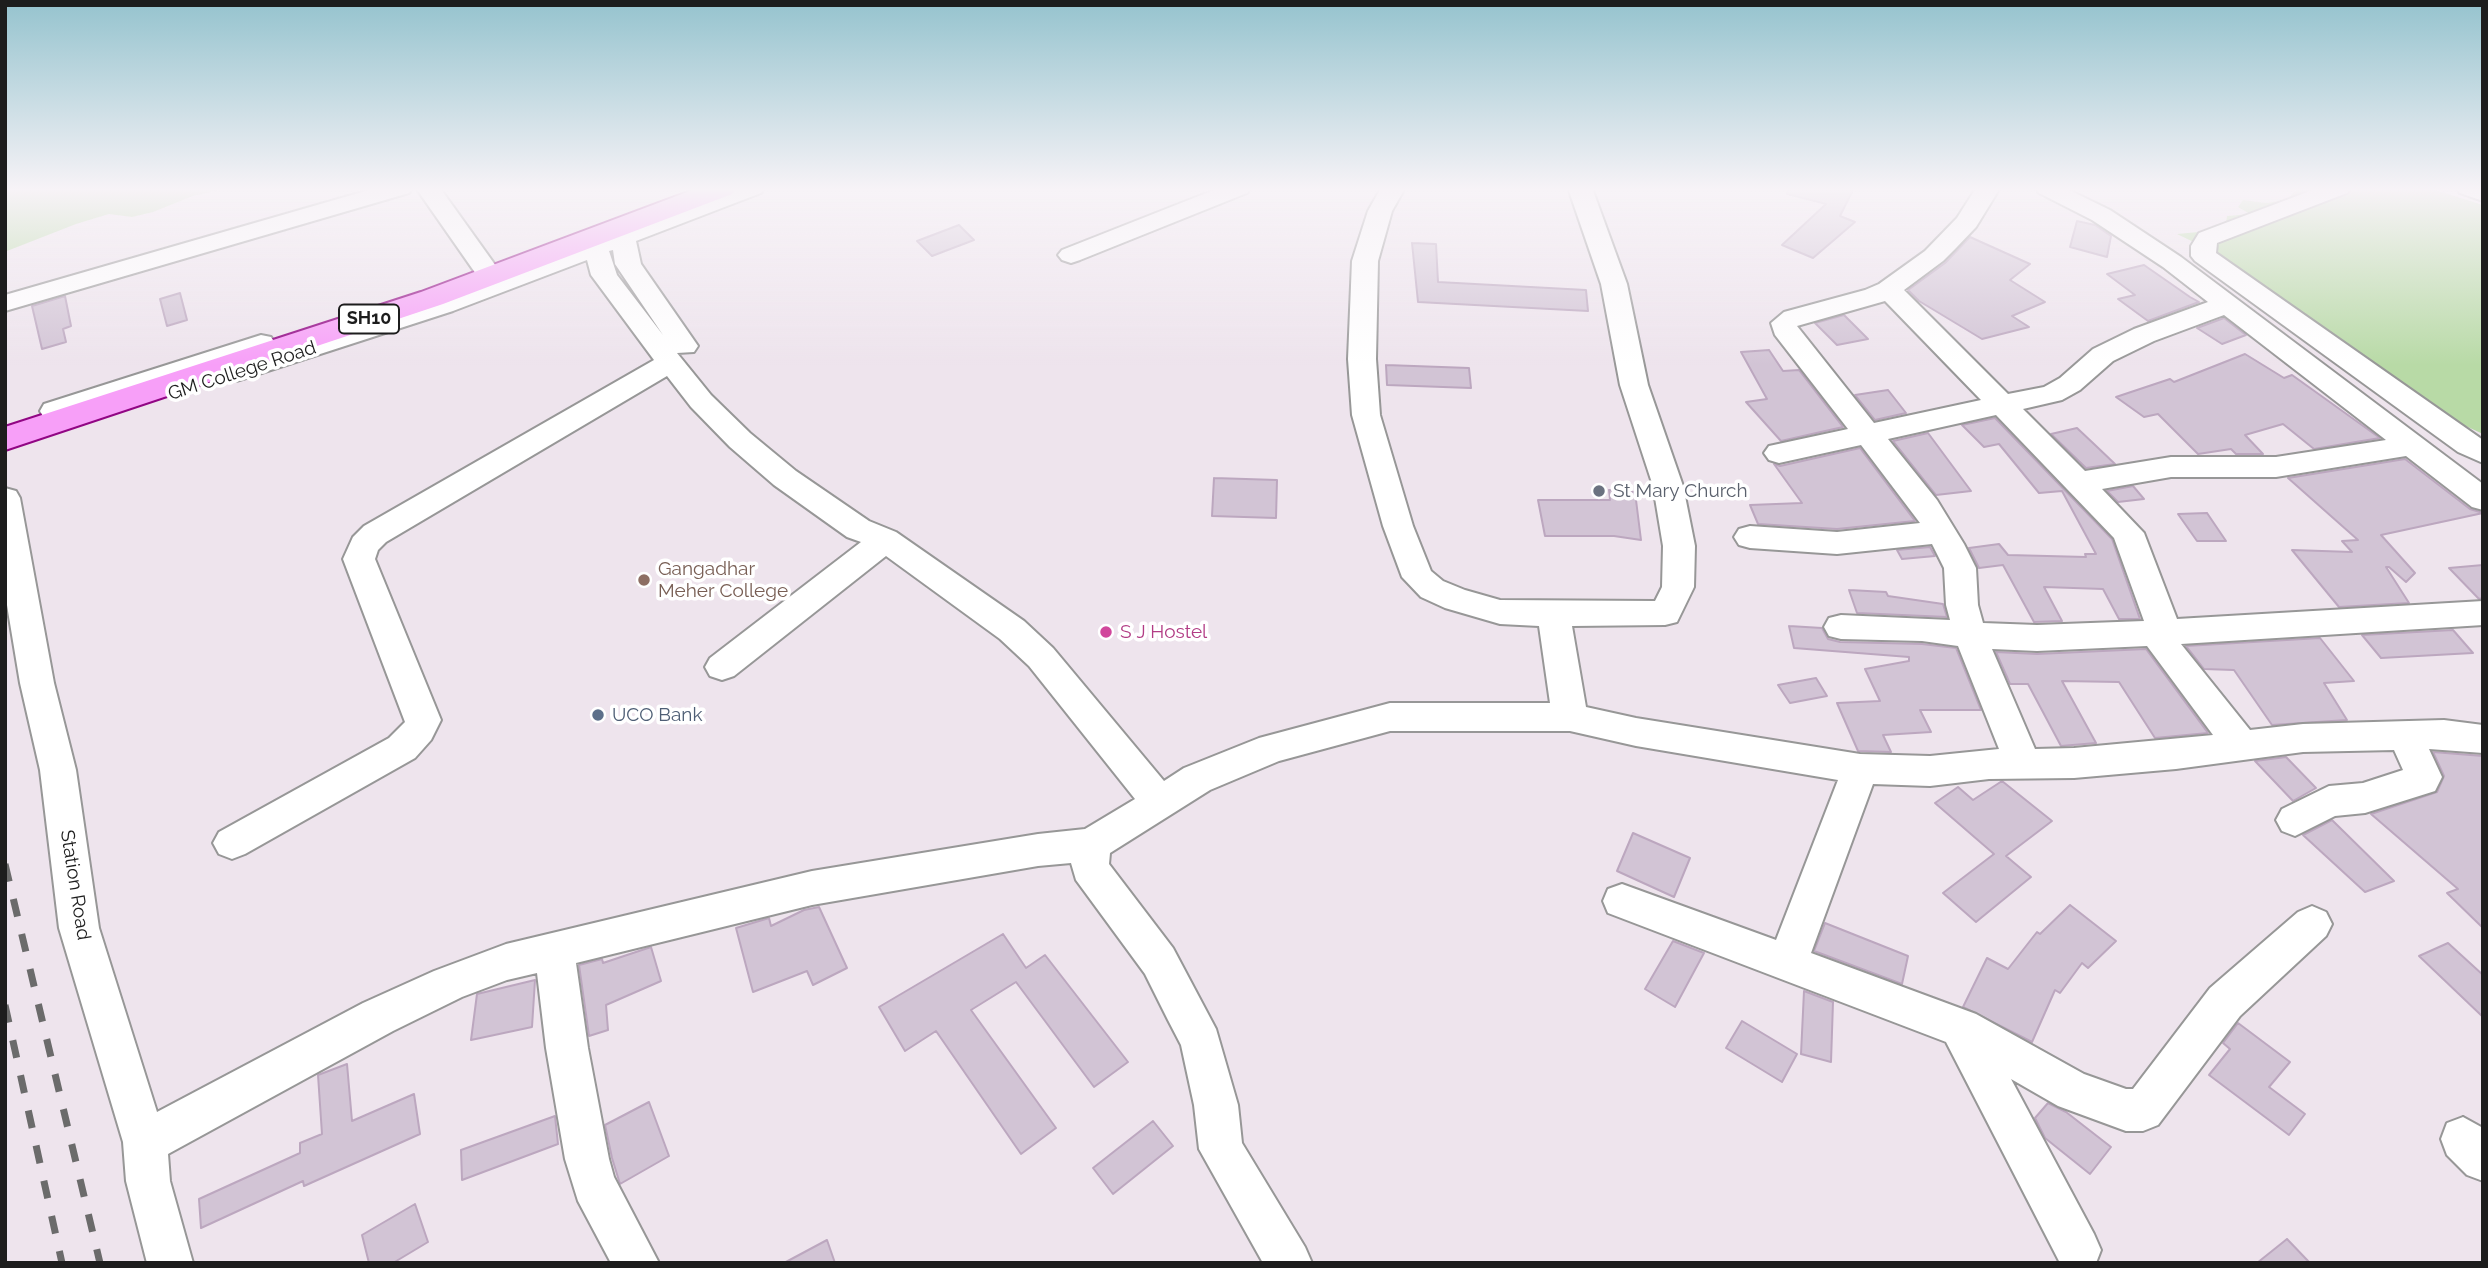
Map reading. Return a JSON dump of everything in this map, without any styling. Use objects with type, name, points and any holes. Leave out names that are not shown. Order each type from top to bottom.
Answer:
[{"type":"main road","name":"SH10","points":[[5,439],[432,298],[566,247]]},
{"type":"street","points":[[5,303],[197,247]]},
{"type":"street","points":[[470,247],[485,269]]},
{"type":"street","points":[[54,411],[548,247]]},
{"type":"street","name":"GM College Road","points":[[5,450],[444,305],[600,247]]},
{"type":"street","points":[[625,247],[628,264],[710,387],[733,411],[771,442],[864,512],[885,540]]},
{"type":"street","points":[[1071,255],[1091,247]]},
{"type":"street","points":[[1369,247],[1365,261],[1362,359],[1366,415],[1398,526],[1418,577],[1432,589],[1456,600],[1500,612],[1665,613],[1678,587],[1679,546],[1668,486],[1634,386],[1614,284],[1601,247]]},
{"type":"street","points":[[1943,247],[1888,289],[1874,296],[1784,323],[1784,329],[1926,507],[1960,568],[1962,606],[1970,635],[2023,764]]},
{"type":"street","points":[[2150,247],[2481,495]]},
{"type":"street","points":[[2203,247],[2204,256],[2468,445],[2483,453]]},
{"type":"street","points":[[596,249],[604,275],[701,401],[740,440],[785,478],[858,528],[885,540],[981,607],[1032,648],[1159,802]]},
{"type":"street","points":[[1888,289],[2128,533],[2160,619],[2163,645],[2242,746]]},
{"type":"street","points":[[1779,453],[2052,394],[2070,384],[2103,355],[2144,335],[2228,304]]},
{"type":"street","points":[[232,843],[401,748],[419,730],[423,720],[359,559],[364,545],[375,534],[672,361]]},
{"type":"street","points":[[2080,482],[2171,467],[2276,467],[2343,458],[2411,444]]},
{"type":"street","name":"Station Road","points":[[5,499],[37,683],[58,770],[79,928],[145,1142],[148,1181],[170,1263]]},
{"type":"street","points":[[1750,537],[1837,543],[1940,532]]},
{"type":"street","points":[[722,667],[885,540]]},
{"type":"street","points":[[1840,627],[1922,629],[1970,635],[2037,638],[2483,613]]},
{"type":"street","points":[[1554,614],[1570,717]]},
{"type":"street","points":[[145,1142],[390,1011],[448,984],[506,962],[812,888],[1038,850],[1092,845],[1198,779],[1272,748],[1390,717],[1570,717],[1636,732],[1860,769],[1930,771],[2074,763],[2303,738],[2444,734],[2483,739]]},
{"type":"street","points":[[2295,820],[2329,801],[2365,798],[2421,780],[2424,777],[2406,736]]},
{"type":"street","points":[[1787,963],[1860,769]]},
{"type":"street","points":[[1092,845],[1090,868],[1159,961],[1201,1043],[1216,1105],[1221,1149],[1289,1263]]},
{"type":"street","points":[[1622,901],[1961,1028],[2073,1091],[2126,1110],[2143,1110],[2225,1002],[2312,924]]},
{"type":"street","points":[[554,950],[567,1048],[587,1159],[594,1185],[636,1263]]},
{"type":"street","points":[[1961,1028],[2078,1250]]},
{"type":"shaded area","points":[[2204,247],[2483,247],[2483,434],[2457,422],[2437,417]]},
{"type":"building","points":[[923,247],[955,247],[932,256]]},
{"type":"building","points":[[1412,247],[1436,247],[1438,282],[1586,290],[1588,311],[1418,302]]},
{"type":"building","points":[[1787,247],[1826,247],[1813,258]]},
{"type":"building","points":[[1960,247],[1993,247],[2030,264],[2010,280],[2045,302],[2012,316],[2029,327],[1982,339],[1919,301],[1908,290],[1945,263]]},
{"type":"building","points":[[2071,247],[2109,247],[2107,257]]},
{"type":"building","points":[[2144,265],[2199,302],[2148,321],[2118,299],[2135,295],[2107,274]]},
{"type":"building","points":[[180,293],[187,320],[167,326],[160,299]]},
{"type":"building","points":[[65,296],[71,326],[63,329],[66,342],[42,349],[32,306]]},
{"type":"building","points":[[1844,315],[1868,339],[1837,345],[1815,323]]},
{"type":"building","points":[[2224,318],[2246,335],[2222,344],[2197,328]]},
{"type":"building","points":[[1769,350],[1783,371],[1799,370],[1843,427],[1781,441],[1746,402],[1767,399],[1741,352]]},
{"type":"building","points":[[2245,354],[2284,378],[2292,375],[2380,438],[2314,449],[2283,424],[2245,435],[2263,454],[2236,454],[2231,449],[2198,454],[2158,414],[2144,417],[2116,397],[2170,379],[2174,382]]},
{"type":"building","points":[[1386,365],[1469,368],[1471,388],[1387,385]]},
{"type":"building","points":[[1888,390],[1906,413],[1875,420],[1855,395]]},
{"type":"building","points":[[1995,418],[2112,539],[2140,619],[2119,619],[2103,589],[2044,587],[2062,621],[2034,622],[2003,565],[1979,568],[1969,548],[1999,544],[2008,555],[2086,557],[2085,554],[2096,554],[2062,491],[2039,493],[1999,444],[1984,447],[1962,425]]},
{"type":"building","points":[[2077,428],[2115,464],[2086,468],[2051,434]]},
{"type":"building","points":[[1928,433],[1971,491],[1936,495],[1893,441]]},
{"type":"building","points":[[1860,448],[1915,521],[1837,529],[1758,524],[1750,505],[1802,503],[1774,464],[1780,466]]},
{"type":"building","points":[[2405,459],[2470,509],[2483,513],[2381,535],[2415,573],[2406,582],[2386,567],[2409,603],[2339,607],[2292,550],[2352,552],[2342,541],[2358,540],[2288,478]]},
{"type":"building","points":[[1214,478],[1277,480],[1276,518],[1212,516]]},
{"type":"building","points":[[2133,486],[2144,499],[2118,502],[2107,491]]},
{"type":"building","points":[[1609,490],[1635,492],[1641,540],[1614,536],[1545,536],[1538,500],[1610,500]]},
{"type":"building","points":[[2207,513],[2226,541],[2197,541],[2178,514]]},
{"type":"building","points":[[1930,547],[1935,556],[1902,559],[1897,550]]},
{"type":"building","points":[[2483,565],[2483,598],[2479,599],[2449,568]]},
{"type":"building","points":[[1849,590],[1886,592],[1888,596],[1943,604],[1947,617],[1857,613]]},
{"type":"building","points":[[1789,626],[1822,628],[1828,639],[1840,642],[1922,644],[1956,648],[1981,710],[1920,710],[1931,732],[1883,735],[1891,752],[1858,751],[1837,703],[1880,701],[1865,669],[1909,661],[1909,657],[1794,648]]},
{"type":"building","points":[[2453,630],[2473,653],[2381,658],[2362,635]]},
{"type":"building","points":[[2320,638],[2354,681],[2324,683],[2347,720],[2272,725],[2234,670],[2204,669],[2186,646]]},
{"type":"building","points":[[2146,649],[2208,733],[2155,738],[2119,682],[2062,681],[2096,743],[2061,746],[2028,684],[2010,684],[1996,652],[2037,654]]},
{"type":"building","points":[[1816,678],[1827,696],[1790,703],[1778,685]]},
{"type":"building","points":[[2433,752],[2483,756],[2483,928],[2447,893],[2458,889],[2371,814],[2437,792],[2444,776]]},
{"type":"building","points":[[2286,757],[2316,788],[2293,801],[2255,761]]},
{"type":"building","points":[[2002,781],[2052,821],[2006,856],[2031,877],[1976,922],[1943,893],[1994,854],[1935,803],[1958,787],[1973,800]]},
{"type":"building","points":[[2332,820],[2394,881],[2365,892],[2303,835]]},
{"type":"building","points":[[1633,833],[1690,858],[1674,897],[1617,871]]},
{"type":"building","points":[[2070,905],[2116,941],[2088,968],[2082,963],[2060,993],[2055,990],[2032,1042],[1963,1007],[1987,958],[2008,969],[2037,932],[2040,934]]},
{"type":"building","points":[[819,907],[847,968],[813,985],[807,971],[753,992],[736,928],[769,918],[771,926],[804,910]]},
{"type":"building","points":[[1825,923],[1908,956],[1902,984],[1814,951]]},
{"type":"building","points":[[1003,934],[1026,968],[1045,955],[1128,1062],[1094,1087],[1016,982],[971,1010],[1056,1128],[1021,1154],[936,1031],[905,1051],[879,1007]]},
{"type":"building","points":[[1673,941],[1704,953],[1675,1007],[1645,989]]},
{"type":"building","points":[[2448,943],[2483,975],[2483,1017],[2419,956]]},
{"type":"building","points":[[651,947],[661,981],[606,1005],[608,1030],[589,1036],[579,965],[602,959],[603,963]]},
{"type":"building","points":[[535,980],[532,1027],[471,1040],[477,994]]},
{"type":"building","points":[[1804,991],[1833,1002],[1831,1062],[1801,1054]]},
{"type":"building","points":[[1742,1021],[1797,1054],[1782,1082],[1726,1048]]},
{"type":"building","points":[[2238,1023],[2290,1062],[2269,1087],[2305,1114],[2289,1135],[2209,1075],[2230,1049],[2223,1043]]},
{"type":"building","points":[[347,1064],[352,1121],[414,1094],[420,1134],[304,1186],[303,1181],[201,1228],[199,1199],[300,1153],[300,1143],[322,1134],[318,1075]]},
{"type":"building","points":[[649,1102],[669,1156],[620,1184],[605,1125]]},
{"type":"building","points":[[2048,1103],[2066,1112],[2111,1147],[2090,1174],[2045,1138],[2035,1118]]},
{"type":"building","points":[[555,1116],[558,1144],[462,1180],[461,1150]]},
{"type":"building","points":[[1153,1121],[1173,1146],[1113,1194],[1093,1168]]},
{"type":"building","points":[[415,1204],[428,1242],[393,1263],[369,1263],[362,1235]]},
{"type":"building","points":[[2287,1239],[2310,1263],[2257,1263]]},
{"type":"building","points":[[827,1240],[835,1263],[784,1263]]},
{"type":"railway","points":[[5,864],[100,1263]]},
{"type":"railway","points":[[5,1005],[62,1263]]},
{"type":"place","name":"St Mary Church","points":[[1599,491]]},
{"type":"place","name":"Gangadhar Meher College","points":[[644,580]]},
{"type":"place","name":"S J Hostel","points":[[1106,632]]},
{"type":"place","name":"UCO Bank","points":[[598,715]]}]
